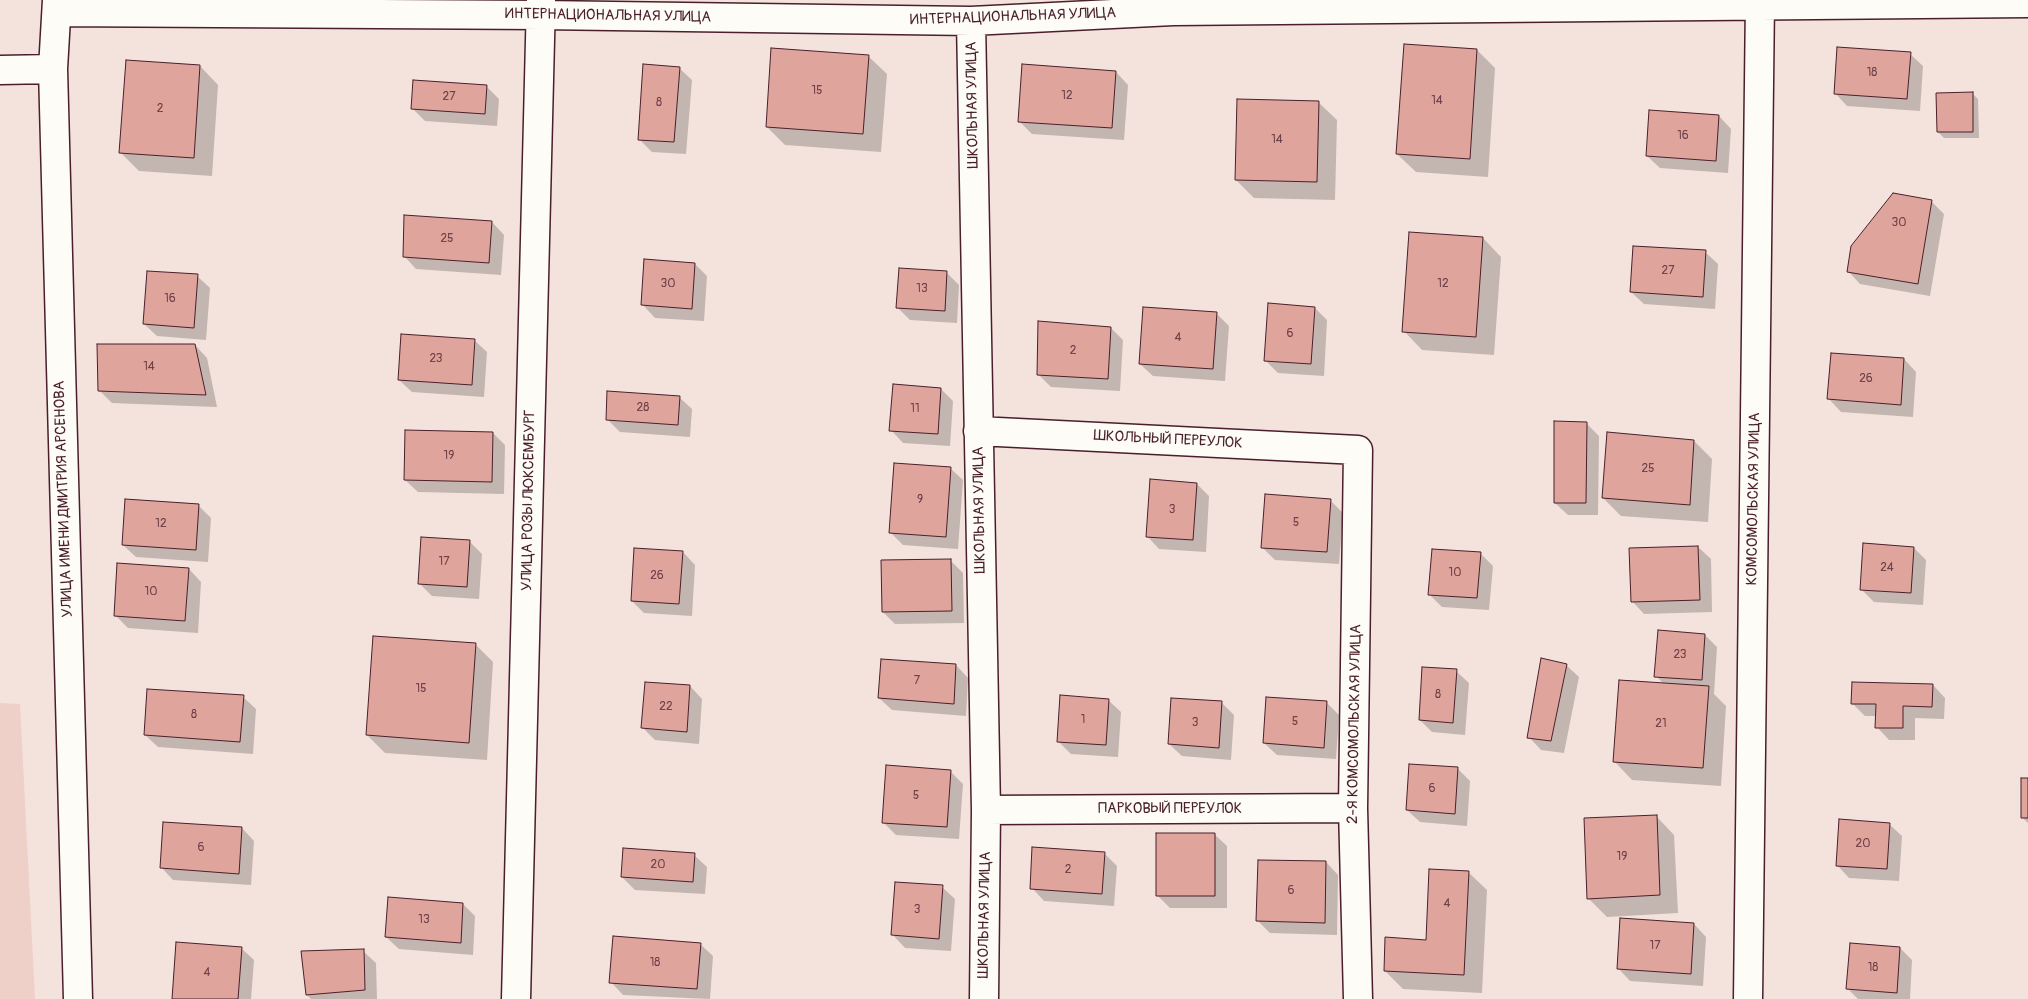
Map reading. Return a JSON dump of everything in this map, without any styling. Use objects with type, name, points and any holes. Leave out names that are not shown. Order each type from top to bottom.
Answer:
[{"type":"street","name":"КОМСОМОЛЬСКАЯ УЛИЦА","points":[[1748,999],[1760,3]]},
{"type":"street","name":"ИНТЕРНАЦИОНАЛЬНАЯ УЛИЦА","points":[[57,6],[541,7],[972,20],[1173,6],[2028,3]]},
{"type":"street","name":"УЛИЦА ИМЕНИ ДМИТРИЯ АРСЕНОВА","points":[[57,6],[52,70],[78,999]]},
{"type":"street","name":"УЛИЦА РОЗЫ ЛЮКСЕМБУРГ","points":[[516,999],[541,7]]},
{"type":"street","name":"ШКОЛЬНАЯ УЛИЦА","points":[[972,20],[986,810],[984,999]]},
{"type":"street","points":[[0,70],[52,70]]},
{"type":"street","name":"ШКОЛЬНЫЙ ПЕРЕУЛОК","points":[[978,431],[1358,450]]},
{"type":"street","name":"2-Я КОМСОМОЛЬСКАЯ УЛИЦА","points":[[1358,450],[1353,808],[1358,999]]},
{"type":"street","name":"ПАРКОВЫЙ ПЕРЕУЛОК","points":[[986,810],[1353,808]]},
{"type":"shaded area","points":[[0,703],[20,704],[35,999],[0,999]]},
{"type":"building","points":[[1404,44],[1477,49],[1470,159],[1396,154]]},
{"type":"building","points":[[1837,47],[1911,52],[1907,99],[1834,94]]},
{"type":"building","points":[[771,48],[869,55],[863,134],[766,127]]},
{"type":"building","points":[[126,60],[200,65],[194,158],[119,153]]},
{"type":"building","points":[[643,64],[680,67],[674,142],[638,140]]},
{"type":"building","points":[[1022,64],[1116,71],[1112,128],[1018,122]]},
{"type":"building","points":[[413,80],[487,85],[485,114],[411,109]]},
{"type":"building","points":[[1973,92],[1973,132],[1937,132],[1936,93]]},
{"type":"building","points":[[1237,99],[1319,101],[1317,182],[1235,180]]},
{"type":"building","points":[[1649,110],[1719,115],[1716,161],[1646,156]]},
{"type":"building","points":[[1893,193],[1932,200],[1918,284],[1847,272],[1851,246]]},
{"type":"building","points":[[404,215],[492,221],[489,263],[403,257]]},
{"type":"building","points":[[1409,232],[1483,237],[1476,337],[1402,332]]},
{"type":"building","points":[[1633,246],[1706,250],[1703,297],[1630,292]]},
{"type":"building","points":[[644,259],[695,263],[692,309],[641,305]]},
{"type":"building","points":[[899,268],[947,271],[945,311],[896,308]]},
{"type":"building","points":[[147,271],[198,274],[194,328],[143,324]]},
{"type":"building","points":[[1268,303],[1315,307],[1311,364],[1264,361]]},
{"type":"building","points":[[1143,307],[1217,312],[1213,369],[1139,364]]},
{"type":"building","points":[[1038,321],[1111,327],[1108,379],[1037,375]]},
{"type":"building","points":[[401,334],[475,339],[472,385],[398,380]]},
{"type":"building","points":[[97,344],[195,344],[206,395],[98,391]]},
{"type":"building","points":[[1831,353],[1904,358],[1901,405],[1827,399]]},
{"type":"building","points":[[893,384],[941,388],[938,434],[889,431]]},
{"type":"building","points":[[607,391],[680,396],[678,425],[606,420]]},
{"type":"building","points":[[1554,421],[1587,422],[1586,503],[1554,503]]},
{"type":"building","points":[[405,430],[493,432],[492,482],[404,480]]},
{"type":"building","points":[[1607,432],[1694,440],[1690,505],[1602,498]]},
{"type":"building","points":[[894,463],[951,467],[946,537],[889,533]]},
{"type":"building","points":[[1150,479],[1197,483],[1193,540],[1146,537]]},
{"type":"building","points":[[1265,494],[1331,499],[1327,552],[1261,548]]},
{"type":"building","points":[[125,499],[199,504],[196,550],[122,545]]},
{"type":"building","points":[[421,537],[470,540],[467,587],[418,584]]},
{"type":"building","points":[[1863,543],[1914,547],[1911,593],[1860,590]]},
{"type":"building","points":[[1698,546],[1700,600],[1631,602],[1629,548]]},
{"type":"building","points":[[634,548],[683,551],[679,604],[631,601]]},
{"type":"building","points":[[1432,549],[1481,552],[1477,598],[1428,595]]},
{"type":"building","points":[[951,559],[952,611],[882,612],[881,560]]},
{"type":"building","points":[[117,563],[189,568],[185,621],[114,616]]},
{"type":"building","points":[[1658,630],[1705,634],[1702,680],[1654,677]]},
{"type":"building","points":[[373,636],[476,643],[469,743],[366,735]]},
{"type":"building","points":[[1541,658],[1567,664],[1551,741],[1527,738]]},
{"type":"building","points":[[881,659],[956,664],[954,704],[878,698]]},
{"type":"building","points":[[1422,667],[1457,669],[1453,723],[1419,720]]},
{"type":"building","points":[[1619,680],[1709,686],[1703,768],[1613,762]]},
{"type":"building","points":[[645,682],[690,685],[687,732],[641,728]]},
{"type":"building","points":[[1852,682],[1933,684],[1932,707],[1903,706],[1903,728],[1875,728],[1876,704],[1851,704]]},
{"type":"building","points":[[147,689],[244,695],[240,742],[144,735]]},
{"type":"building","points":[[1060,695],[1109,699],[1106,745],[1057,742]]},
{"type":"building","points":[[1266,697],[1327,701],[1324,748],[1263,743]]},
{"type":"building","points":[[1171,698],[1222,701],[1219,748],[1168,744]]},
{"type":"building","points":[[1409,764],[1458,767],[1455,814],[1406,810]]},
{"type":"building","points":[[886,765],[951,770],[947,827],[882,823]]},
{"type":"building","points":[[2021,778],[2028,778],[2028,818],[2021,818]]},
{"type":"building","points":[[1657,815],[1660,895],[1587,899],[1584,818]]},
{"type":"building","points":[[1839,819],[1890,823],[1887,869],[1836,866]]},
{"type":"building","points":[[163,822],[242,827],[239,874],[160,868]]},
{"type":"building","points":[[1156,833],[1215,833],[1215,896],[1156,896]]},
{"type":"building","points":[[1032,847],[1105,852],[1102,894],[1030,889]]},
{"type":"building","points":[[623,848],[695,853],[693,882],[621,877]]},
{"type":"building","points":[[1258,860],[1326,861],[1325,923],[1256,921]]},
{"type":"building","points":[[1429,869],[1469,871],[1464,975],[1384,971],[1385,937],[1426,940]]},
{"type":"building","points":[[895,882],[943,885],[939,939],[891,935]]},
{"type":"building","points":[[388,897],[463,903],[461,943],[385,937]]},
{"type":"building","points":[[1620,918],[1694,923],[1691,974],[1617,969]]},
{"type":"building","points":[[613,936],[701,943],[697,989],[609,983]]},
{"type":"building","points":[[176,942],[242,947],[238,999],[172,999]]},
{"type":"building","points":[[1850,943],[1900,947],[1897,993],[1846,989]]},
{"type":"building","points":[[364,949],[365,990],[306,995],[301,951]]}]
